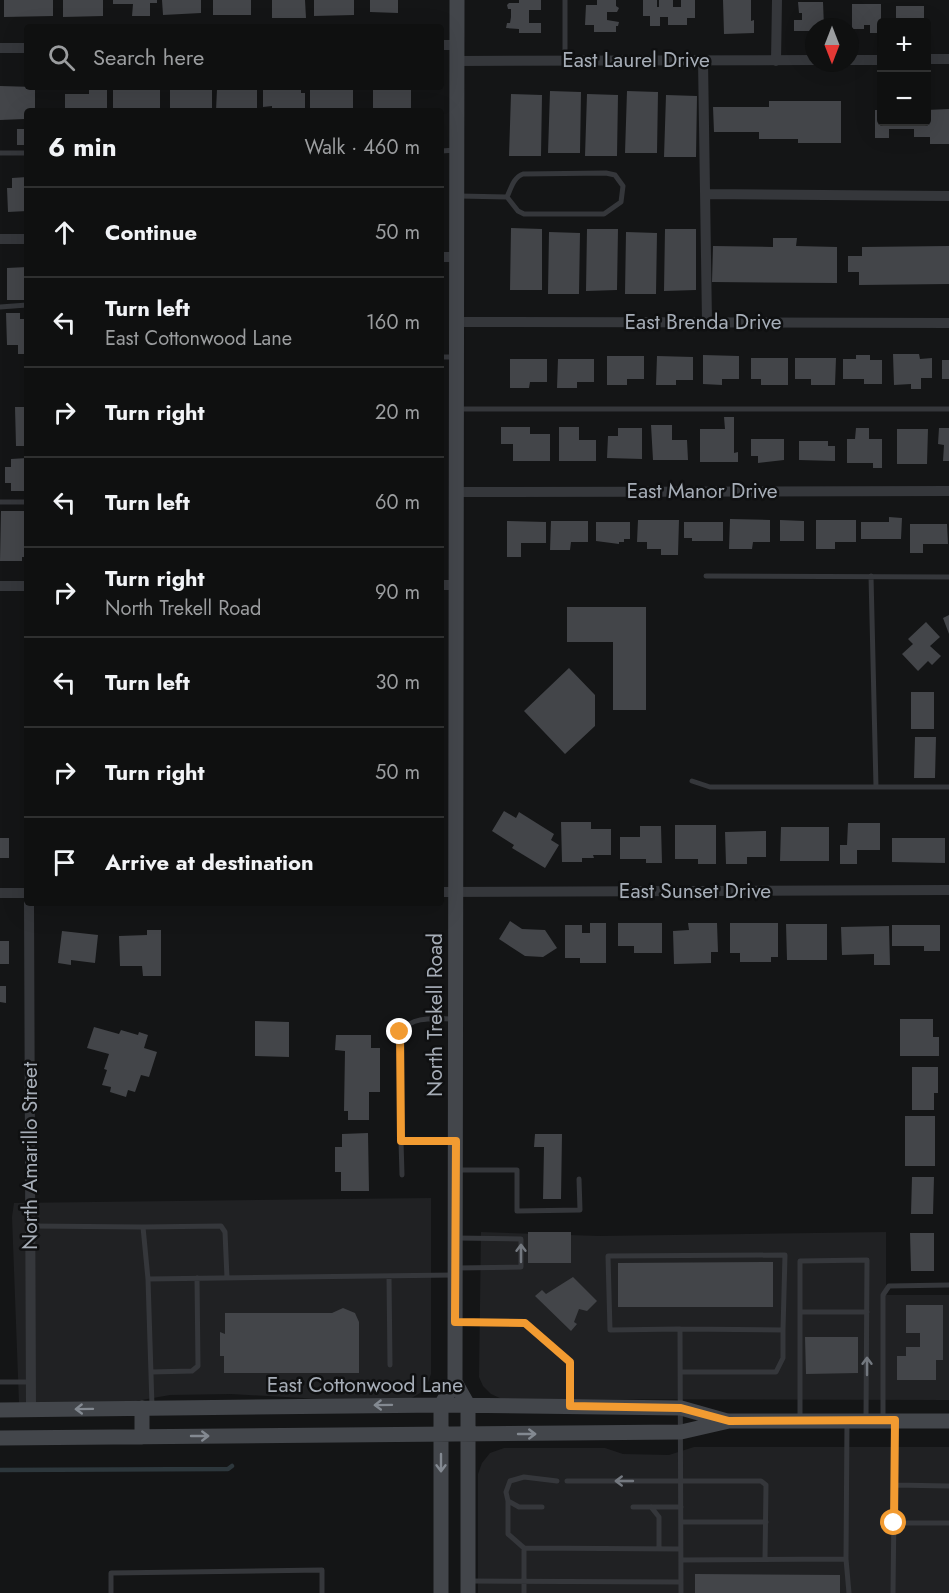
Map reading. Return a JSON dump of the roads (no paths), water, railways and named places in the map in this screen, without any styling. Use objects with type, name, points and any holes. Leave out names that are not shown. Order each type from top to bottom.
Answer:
[{"type":"main road","name":"North Trekell Road","points":[[457,0],[457,322],[449,357],[456,409],[456,492],[448,585],[449,892],[456,1019],[455,1382],[468,1405],[468,1587]]},
{"type":"main road","points":[[441,1593],[441,1405],[455,1382]]},
{"type":"main road","name":"East Cottonwood Lane","points":[[0,1410],[441,1405],[570,1406],[681,1408],[729,1421]]},
{"type":"main road","points":[[142,1437],[147,1408]]},
{"type":"main road","name":"East Cottonwood Lane","points":[[0,1438],[681,1432],[729,1421],[949,1421]]},
{"type":"street","points":[[776,61],[777,0]]},
{"type":"street","points":[[444,45],[457,45]]},
{"type":"street","points":[[0,48],[24,48]]},
{"type":"street","points":[[931,59],[949,59]]},
{"type":"street","points":[[704,60],[707,322]]},
{"type":"street","name":"East Laurel Drive","points":[[457,61],[805,60]]},
{"type":"street","points":[[859,60],[877,60]]},
{"type":"street","points":[[705,194],[949,196]]},
{"type":"street","points":[[0,239],[24,239]]},
{"type":"street","points":[[444,257],[457,257]]},
{"type":"street","name":"East Brenda Drive","points":[[457,322],[949,323]]},
{"type":"street","name":"East Manor Drive","points":[[456,492],[949,491]]},
{"type":"street","points":[[0,586],[24,586]]},
{"type":"street","name":"East Sunset Drive","points":[[449,892],[949,890]]},
{"type":"street","points":[[0,893],[24,893]]},
{"type":"street","name":"North Amarillo Street","points":[[29,906],[31,1409]]},
{"type":"lane","points":[[565,0],[565,60]]},
{"type":"lane","points":[[444,150],[457,150]]},
{"type":"lane","points":[[0,153],[24,153]]},
{"type":"lane","points":[[457,195],[507,197],[518,211],[524,214],[604,214],[621,202],[623,186],[615,175],[606,173],[523,174],[515,180],[507,197]]},
{"type":"lane","points":[[0,307],[24,305]]},
{"type":"lane","points":[[456,409],[949,409]]},
{"type":"lane","points":[[0,502],[24,502]]},
{"type":"lane","points":[[706,576],[949,577]]},
{"type":"lane","points":[[871,576],[876,787]]},
{"type":"lane","points":[[692,781],[710,787],[949,787]]},
{"type":"lane","points":[[402,1175],[400,1032],[407,1024],[416,1020],[456,1019]]},
{"type":"lane","points":[[401,1141],[456,1141]]},
{"type":"lane","points":[[455,1170],[517,1170],[517,1211],[580,1210],[579,1179]]},
{"type":"lane","points":[[30,1226],[221,1226],[225,1232],[227,1278]]},
{"type":"lane","points":[[143,1227],[148,1279],[151,1372],[147,1408]]},
{"type":"lane","points":[[148,1279],[389,1276],[521,1267],[521,1239],[455,1238]]},
{"type":"lane","points":[[681,1372],[776,1372],[783,1358],[785,1255],[608,1256],[610,1330],[783,1330]]},
{"type":"lane","points":[[800,1420],[800,1261],[867,1260],[866,1420]]},
{"type":"lane","points":[[389,1276],[390,1365]]},
{"type":"lane","points":[[151,1372],[192,1371],[198,1366],[197,1278]]},
{"type":"lane","points":[[893,1593],[894,1485],[883,1294],[888,1286],[949,1286]]},
{"type":"lane","points":[[800,1312],[867,1312]]},
{"type":"lane","points":[[455,1322],[525,1323],[570,1362],[570,1406]]},
{"type":"lane","points":[[680,1329],[681,1593]]},
{"type":"lane","points":[[0,1382],[31,1382]]},
{"type":"lane","points":[[847,1420],[846,1559],[849,1593]]},
{"type":"lane","points":[[557,1481],[524,1477],[510,1481],[506,1492],[508,1534],[524,1548],[681,1549]]},
{"type":"lane","points":[[567,1481],[761,1481],[766,1485],[765,1560]]},
{"type":"lane","points":[[894,1485],[949,1486]]},
{"type":"lane","points":[[508,1501],[519,1507],[542,1507]]},
{"type":"lane","points":[[633,1507],[681,1507]]},
{"type":"lane","points":[[651,1507],[659,1517],[659,1549]]},
{"type":"lane","points":[[681,1522],[766,1522]]},
{"type":"lane","points":[[894,1523],[949,1523]]},
{"type":"lane","points":[[524,1548],[524,1593]]},
{"type":"lane","points":[[681,1560],[846,1559]]},
{"type":"lane","points":[[111,1593],[111,1572],[322,1570],[322,1593]]},
{"type":"lane","points":[[468,1587],[524,1581],[681,1582]]},
{"type":"waterway","points":[[0,1470],[228,1469],[232,1466]]}]
